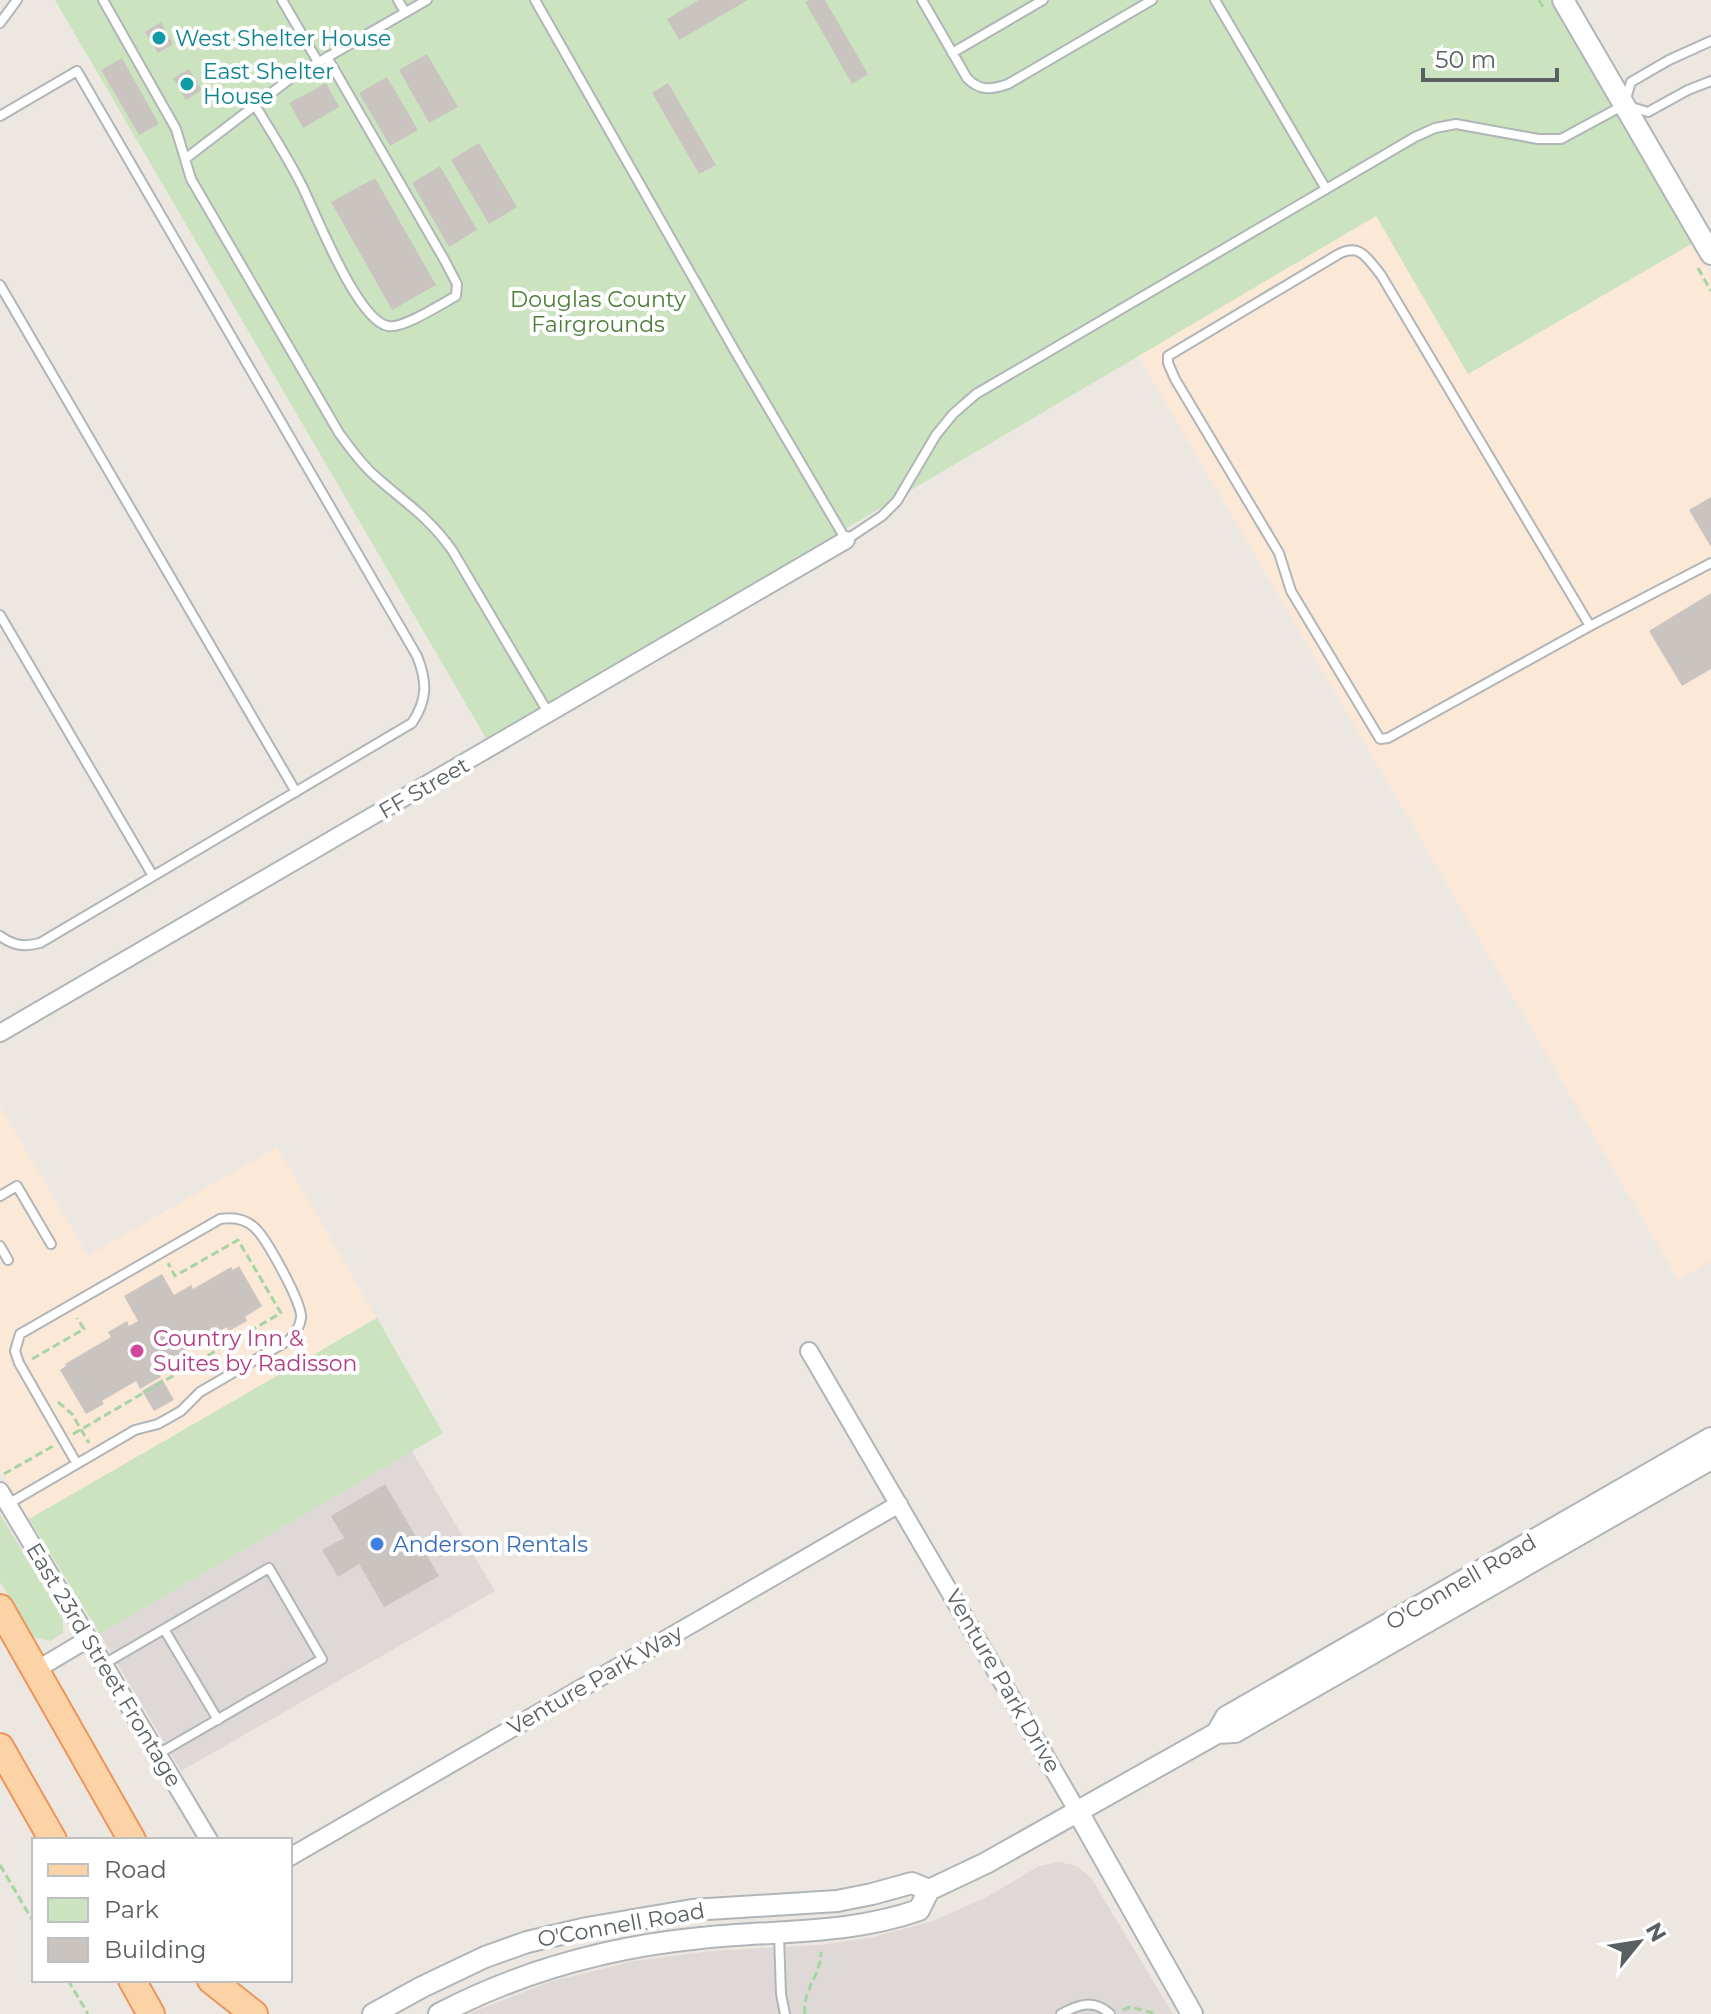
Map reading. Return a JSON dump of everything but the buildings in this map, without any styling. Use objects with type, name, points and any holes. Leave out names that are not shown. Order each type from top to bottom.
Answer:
[{"type":"main road","points":[[0,1608],[131,1838]]},
{"type":"main road","points":[[0,1747],[52,1838]]},
{"type":"main road","points":[[133,1982],[151,2014]]},
{"type":"main road","points":[[212,1982],[230,2014]]},
{"type":"main road","points":[[214,1982],[254,2014]]},
{"type":"street","points":[[1563,0],[1711,254]]},
{"type":"street","name":"FF Street","points":[[0,1033],[846,540]]},
{"type":"street","name":"Venture Park Drive","points":[[809,1351],[1192,2014]]},
{"type":"street","name":"O'Connell Road","points":[[1217,1733],[1226,1717],[1711,1438]]},
{"type":"street","name":"O'Connell Road","points":[[439,2014],[527,1975],[613,1951],[704,1937],[835,1929],[919,1910],[929,1890],[986,1863],[1217,1733],[1235,1732],[1711,1459]]},
{"type":"street","name":"East 23rd Street Frontage","points":[[4,1497],[208,1838]]},
{"type":"street","name":"Venture Park Way","points":[[292,1856],[899,1504]]},
{"type":"street","points":[[36,1670],[88,1639]]},
{"type":"street","name":"O'Connell Road","points":[[373,2014],[485,1957],[571,1931],[692,1910],[837,1901],[912,1883],[929,1890]]},
{"type":"lane","points":[[0,23],[17,0]]},
{"type":"lane","points":[[103,0],[176,129],[191,179],[339,433],[375,476],[437,529],[549,715]]},
{"type":"lane","points":[[255,105],[302,185],[336,260],[375,320],[389,327],[402,324],[456,296],[457,284],[445,261],[282,0]]},
{"type":"lane","points":[[398,0],[405,12]]},
{"type":"lane","points":[[185,159],[291,78],[427,0]]},
{"type":"lane","points":[[535,0],[846,540],[882,516],[897,501],[936,435],[953,414],[976,394],[1435,128],[1456,124],[1538,139],[1561,139],[1624,105],[1648,112],[1711,81]]},
{"type":"lane","points":[[934,0],[923,3],[974,85],[985,89],[1008,84],[1152,0]]},
{"type":"lane","points":[[952,53],[1043,0]]},
{"type":"lane","points":[[1215,0],[1326,189]]},
{"type":"lane","points":[[1624,105],[1631,82],[1711,41]]},
{"type":"lane","points":[[0,116],[77,71],[417,656],[426,680],[424,697],[412,723],[40,943],[26,946],[14,944],[0,936]]},
{"type":"lane","points":[[1590,626],[1381,275],[1357,250],[1348,249],[1168,356],[1175,379],[1279,553],[1291,591],[1380,739],[1388,738],[1711,563]]},
{"type":"lane","points":[[0,285],[296,792]]},
{"type":"lane","points":[[0,615],[153,876]]},
{"type":"lane","points":[[0,1196],[17,1186],[51,1244]]},
{"type":"lane","points":[[4,1497],[77,1464],[135,1430],[158,1424],[181,1411],[200,1392],[289,1340],[297,1331],[301,1317],[300,1303],[257,1229],[244,1220],[231,1217],[220,1219],[20,1334],[15,1351],[19,1363],[77,1464]]},
{"type":"lane","points":[[0,1246],[8,1260]]},
{"type":"lane","points":[[104,1664],[269,1568],[322,1659],[157,1755]]},
{"type":"lane","points":[[164,1629],[218,1720]]},
{"type":"lane","points":[[779,1934],[781,1994],[785,2014]]},
{"type":"lane","points":[[1061,2014],[1084,2004],[1094,2004],[1110,2014]]},
{"type":"path","points":[[0,1476],[281,1313],[238,1240],[175,1276],[168,1263]]},
{"type":"path","points":[[31,1359],[84,1329],[76,1316]]},
{"type":"path","points":[[54,1398],[72,1414],[95,1453]]},
{"type":"path","points":[[0,1865],[32,1920]]},
{"type":"path","points":[[805,2014],[804,1997],[816,1976],[821,1952]]},
{"type":"path","points":[[69,1982],[88,2014]]},
{"type":"path","points":[[1117,2014],[1130,2007],[1157,2014]]},
{"type":"shaded area","points":[[1376,216],[1469,373],[1693,243],[1711,274],[1711,1261],[1678,1280],[1138,355]]},
{"type":"shaded area","points":[[0,1106],[88,1256],[277,1147],[377,1318],[29,1519],[0,1469]]},
{"type":"shaded area","points":[[412,1451],[495,1591],[181,1771],[100,1634]]},
{"type":"shaded area","points":[[1059,1862],[1077,1866],[1091,1878],[1173,2014],[468,2014],[549,1982],[634,1961],[711,1951],[820,1945],[874,1937],[930,1922],[985,1898],[1039,1866]]},
{"type":"green space","name":"Douglas County Fairgrounds","points":[[55,0],[1550,0],[1693,243],[1468,374],[1376,216],[487,740]]},
{"type":"green space","points":[[377,1318],[443,1433],[100,1634],[29,1519]]},
{"type":"green space","points":[[0,1514],[63,1619],[63,1633],[50,1641],[33,1637],[0,1582]]},
{"type":"place","name":"West Shelter House","points":[[159,38]]},
{"type":"place","name":"East Shelter House","points":[[187,84]]},
{"type":"place","name":"Country Inn & Suites by Radisson","points":[[137,1351]]},
{"type":"place","name":"Anderson Rentals","points":[[377,1544]]}]
